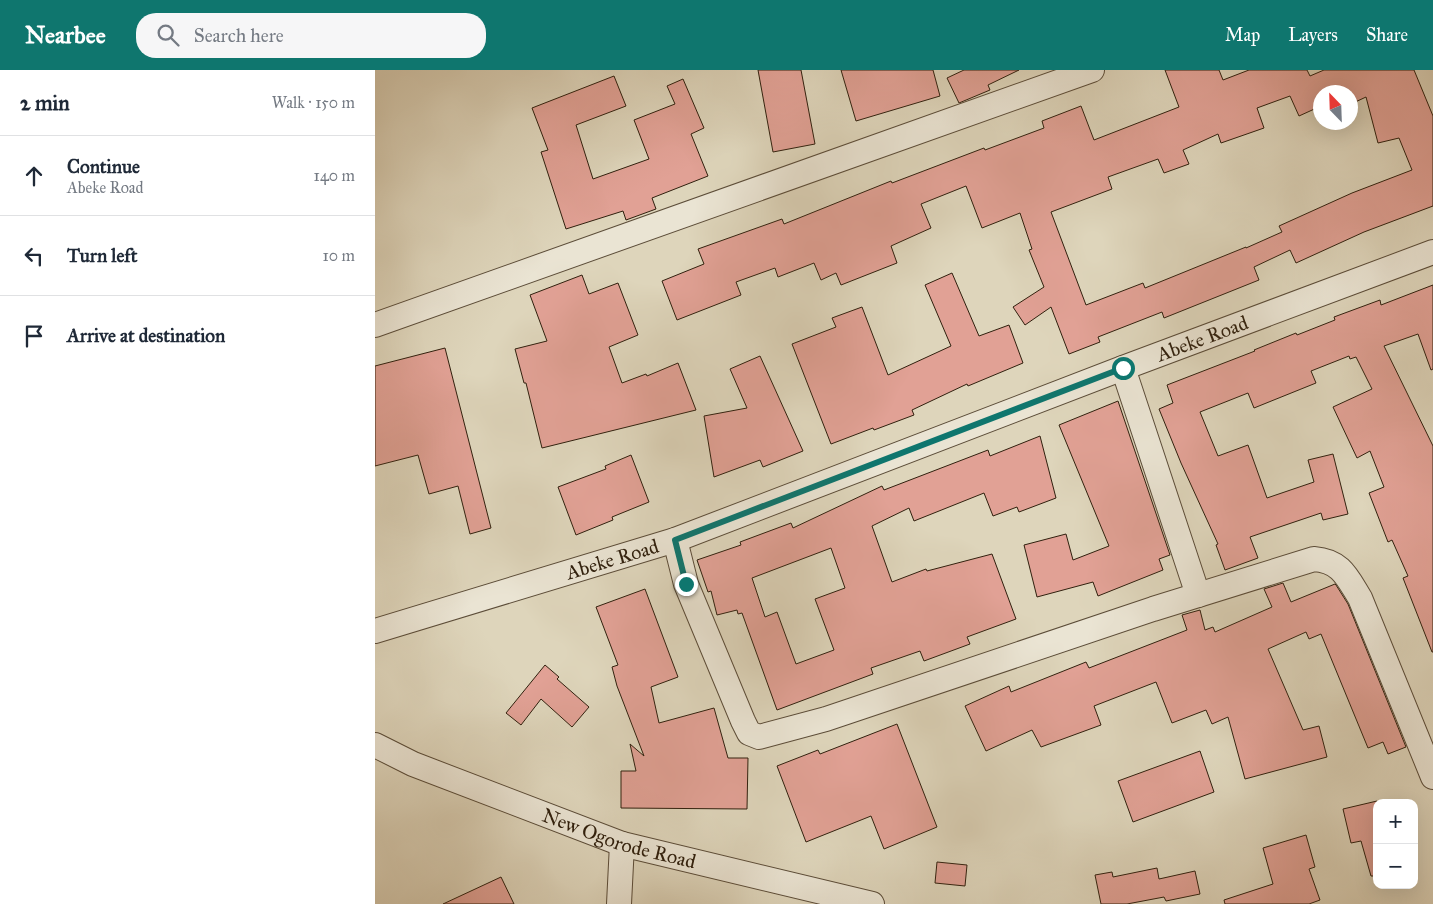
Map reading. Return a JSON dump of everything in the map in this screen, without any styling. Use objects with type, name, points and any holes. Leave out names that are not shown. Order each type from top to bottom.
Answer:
[{"type":"street","points":[[375,325],[1092,70]]},
{"type":"street","name":"Abeke Road","points":[[375,631],[675,540],[1123,368],[1433,252]]},
{"type":"street","points":[[1123,368],[1198,595]]},
{"type":"street","points":[[675,540],[686,584],[743,721],[749,733],[759,737],[826,718],[1198,595],[1314,559],[1327,560],[1344,572],[1360,598],[1433,777]]},
{"type":"street","name":"New Ogorode Road","points":[[375,745],[413,764],[622,844],[800,895],[872,904]]},
{"type":"street","points":[[619,904],[622,875],[622,844]]},
{"type":"building","points":[[758,70],[801,70],[815,144],[773,152]]},
{"type":"building","points":[[841,70],[933,70],[940,96],[856,121]]},
{"type":"building","points":[[964,70],[1019,70],[988,85],[990,90],[959,103],[947,78]]},
{"type":"building","points":[[1165,70],[1219,70],[1223,80],[1249,70],[1307,70],[1310,76],[1324,70],[1414,70],[1433,116],[1433,206],[1364,232],[1296,263],[1290,250],[1254,267],[1259,280],[1164,318],[1162,312],[1098,337],[1100,342],[1069,354],[1051,307],[1025,325],[1013,307],[1044,287],[1029,250],[1032,249],[1020,213],[982,228],[966,186],[921,204],[931,228],[891,246],[897,263],[841,285],[836,273],[821,280],[814,263],[778,277],[775,268],[736,282],[741,295],[677,320],[662,281],[704,264],[698,249],[782,219],[784,224],[891,181],[892,183],[984,148],[985,150],[1044,128],[1042,121],[1081,106],[1094,140],[1179,107]],"holes":[[[1313,85],[1358,85],[1358,101],[1366,97],[1378,143],[1399,138],[1412,170],[1352,193],[1279,226],[1282,232],[1246,248],[1145,288],[1143,283],[1086,305],[1051,212],[1112,189],[1108,177],[1158,159],[1164,173],[1189,164],[1183,150],[1218,134],[1221,143],[1264,128],[1257,108],[1290,96],[1299,116],[1313,110]]]},
{"type":"building","points":[[614,76],[626,106],[576,125],[593,179],[649,159],[634,120],[675,104],[667,86],[683,79],[704,128],[691,134],[708,176],[652,198],[656,209],[626,220],[623,211],[566,229],[541,152],[548,150],[532,108]]},
{"type":"building","points":[[952,273],[979,336],[1009,325],[1023,363],[968,386],[967,384],[912,410],[914,415],[831,444],[792,344],[836,327],[832,318],[862,307],[888,375],[951,346],[925,285]]},
{"type":"building","points":[[582,275],[589,294],[618,283],[638,335],[609,347],[622,383],[646,374],[647,376],[678,363],[696,410],[542,448],[526,383],[524,383],[515,349],[547,341],[530,295]]},
{"type":"building","points":[[1433,285],[1433,369],[1431,370],[1418,334],[1384,346],[1433,446],[1432,652],[1403,578],[1408,576],[1392,540],[1388,542],[1369,493],[1384,487],[1370,451],[1357,458],[1333,407],[1372,389],[1356,357],[1350,359],[1349,356],[1311,371],[1316,383],[1254,408],[1248,393],[1200,412],[1218,456],[1248,445],[1267,498],[1314,482],[1308,460],[1333,454],[1348,514],[1323,520],[1321,513],[1250,537],[1258,558],[1225,570],[1216,545],[1218,544],[1159,409],[1173,403],[1167,385],[1296,333],[1297,335],[1335,320],[1334,317],[1380,300],[1381,305]]},
{"type":"building","points":[[445,348],[491,528],[470,534],[458,486],[429,494],[418,455],[375,466],[375,366]]},
{"type":"building","points":[[760,356],[803,451],[763,467],[760,460],[714,477],[704,416],[747,408],[730,369]]},
{"type":"building","points":[[1118,401],[1170,555],[1159,559],[1163,570],[1098,596],[1093,582],[1037,597],[1024,545],[1066,534],[1073,560],[1109,546],[1059,425]]},
{"type":"building","points":[[1040,436],[1056,498],[1019,512],[1017,507],[993,516],[984,493],[914,521],[909,508],[872,526],[892,582],[926,569],[927,571],[992,554],[1016,619],[967,637],[970,644],[924,661],[920,651],[871,668],[873,674],[777,710],[742,613],[738,614],[737,610],[717,615],[711,591],[708,592],[697,560],[741,545],[740,542],[791,523],[793,528],[882,486],[884,490],[988,450],[990,456]],"holes":[[[831,548],[845,588],[815,599],[834,650],[796,664],[777,612],[765,617],[752,578]]]},
{"type":"building","points":[[631,455],[649,502],[612,517],[613,520],[576,535],[558,487],[606,469],[605,466]]},
{"type":"building","points":[[1283,583],[1291,602],[1336,585],[1348,604],[1406,747],[1388,754],[1383,742],[1368,748],[1321,634],[1309,639],[1306,632],[1268,649],[1303,730],[1319,726],[1327,757],[1245,779],[1228,717],[1212,724],[1206,710],[1172,723],[1156,682],[1094,706],[1101,725],[1041,747],[1032,730],[986,751],[965,706],[1009,686],[1011,692],[1086,662],[1089,668],[1187,630],[1182,615],[1200,610],[1205,630],[1213,627],[1215,632],[1272,607],[1264,589]]},
{"type":"building","points":[[645,589],[678,677],[651,687],[659,723],[714,708],[728,758],[748,758],[747,809],[621,808],[621,771],[636,771],[630,744],[644,756],[617,686],[612,667],[618,665],[596,607]]},
{"type":"building","points":[[545,665],[559,677],[557,679],[589,707],[572,727],[541,699],[521,725],[506,713]]},
{"type":"building","points":[[897,724],[937,827],[884,849],[871,816],[806,842],[777,766],[818,750],[820,754]]},
{"type":"building","points":[[1200,751],[1214,792],[1133,822],[1118,781]]},
{"type":"building","points":[[1373,802],[1373,876],[1371,876],[1361,841],[1351,843],[1343,809]]},
{"type":"building","points":[[1306,835],[1315,867],[1309,869],[1320,900],[1309,904],[1225,904],[1224,900],[1273,884],[1263,848]]},
{"type":"building","points":[[937,862],[967,865],[965,886],[935,883]]},
{"type":"building","points":[[1157,868],[1159,879],[1195,871],[1200,894],[1166,901],[1164,897],[1127,904],[1101,904],[1095,875],[1112,872],[1113,877]]},
{"type":"building","points":[[501,877],[514,904],[443,904]]},
{"type":"route","points":[[686,584],[675,540],[1123,368]]}]
